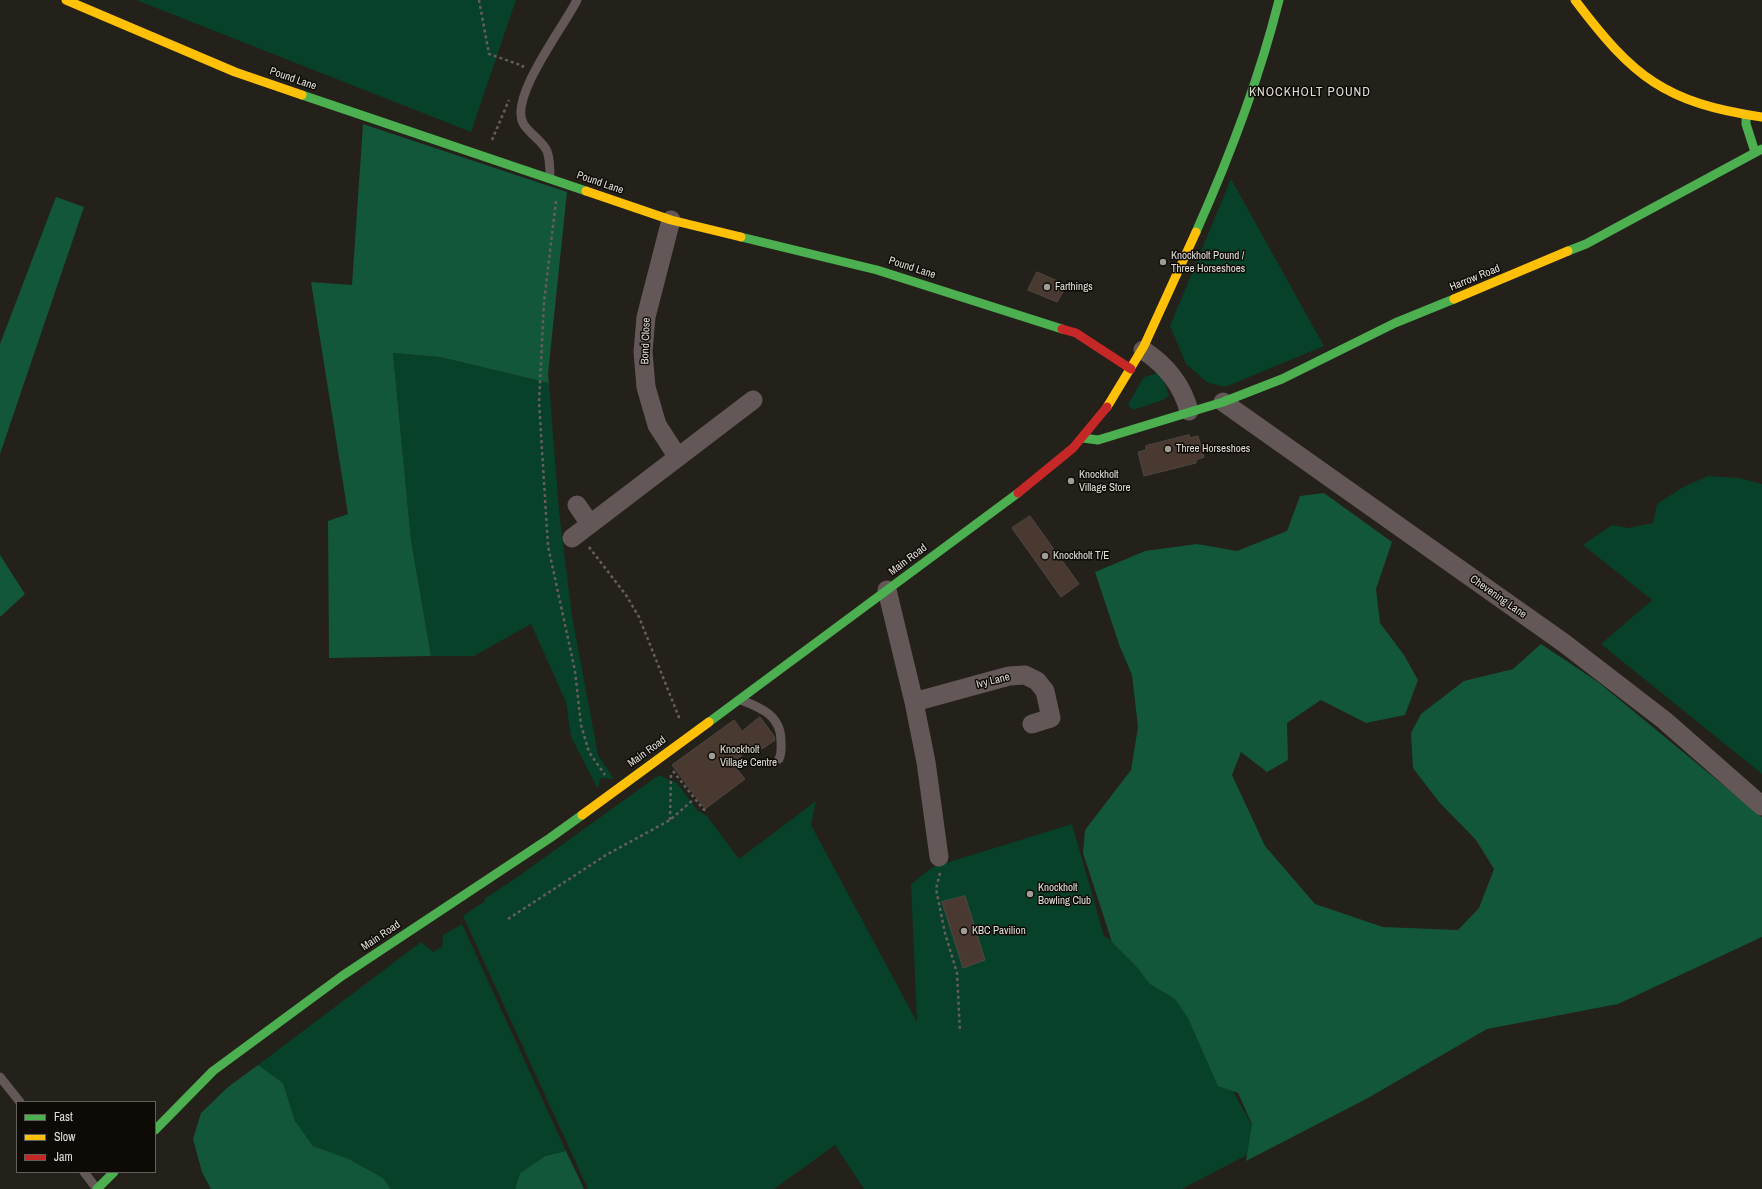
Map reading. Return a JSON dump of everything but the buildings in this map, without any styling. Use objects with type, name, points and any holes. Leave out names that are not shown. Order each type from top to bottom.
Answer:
[{"type":"street","name":"Pound Lane","points":[[66,0],[236,72],[671,220],[877,270],[1076,333],[1131,369]]},
{"type":"street","name":"Main Road","points":[[156,1129],[213,1071],[342,976],[550,838],[1040,476],[1064,457],[1083,438],[1109,404],[1143,350],[1169,296],[1238,136],[1255,88],[1279,0]]},
{"type":"street","points":[[1575,0],[1608,44],[1646,80],[1680,98],[1701,106],[1762,117]]},
{"type":"street","points":[[1746,115],[1746,124],[1759,151]]},
{"type":"street","name":"Harrow Road","points":[[1083,438],[1098,440],[1261,389],[1395,323],[1586,244],[1759,151]]},
{"type":"street","name":"Bond Close","points":[[671,220],[646,317],[643,352],[646,387],[657,425],[677,456]]},
{"type":"street","points":[[1143,350],[1162,364],[1170,373],[1183,392],[1189,411]]},
{"type":"street","name":"Chevening Lane","points":[[1223,402],[1564,643],[1664,720],[1762,806]]},
{"type":"street","points":[[580,532],[677,456],[748,409]]},
{"type":"street","points":[[577,505],[580,532]]},
{"type":"street","points":[[887,590],[914,702],[926,762],[939,857]]},
{"type":"street","name":"Ivy Lane","points":[[914,702],[1009,676],[1025,675],[1037,681],[1045,691],[1051,718],[1032,724]]},
{"type":"street","points":[[97,1189],[113,1173]]},
{"type":"lane","points":[[551,179],[546,150],[522,122],[520,110],[526,89],[554,37],[577,0]]},
{"type":"lane","points":[[740,699],[758,706],[771,714],[775,720],[781,736],[782,753],[779,760]]},
{"type":"lane","points":[[0,1078],[19,1101]]},
{"type":"lane","points":[[85,1173],[97,1189]]},
{"type":"path","points":[[480,0],[489,54],[523,66],[520,73]]},
{"type":"path","points":[[485,157],[511,94]]},
{"type":"path","points":[[560,182],[555,202],[550,262],[544,302],[539,402],[548,546],[575,671],[581,725],[589,752],[615,790]]},
{"type":"path","points":[[580,532],[626,595],[639,617],[658,660],[675,709],[691,735]]},
{"type":"path","points":[[670,820],[670,768],[694,799],[703,809],[708,812]]},
{"type":"path","points":[[508,919],[606,856],[670,820],[694,799]]},
{"type":"path","points":[[939,857],[941,871],[936,889],[945,933],[957,973],[960,1032]]},
{"type":"green space","points":[[136,0],[516,0],[471,132]]},
{"type":"green space","points":[[363,124],[567,192],[548,374],[549,383],[440,357],[393,353],[411,540],[431,656],[329,658],[328,521],[348,514],[311,282],[352,285]]},
{"type":"green space","points":[[1231,179],[1324,346],[1225,387],[1208,383],[1186,364],[1170,326]]},
{"type":"green space","points":[[56,197],[84,207],[0,454],[0,344]]},
{"type":"green space","points":[[393,353],[440,357],[549,383],[559,511],[572,616],[598,755],[614,779],[600,778],[598,789],[571,737],[566,702],[531,624],[474,656],[431,656],[411,540]]},
{"type":"green space","points":[[1158,373],[1163,378],[1169,395],[1163,400],[1133,410],[1128,404],[1144,377]]},
{"type":"green space","points":[[1708,476],[1740,478],[1762,484],[1762,774],[1601,644],[1652,600],[1583,545],[1612,525],[1628,528],[1653,523],[1657,504],[1683,487]]},
{"type":"green space","points":[[1324,493],[1392,542],[1376,589],[1380,623],[1404,655],[1418,680],[1405,715],[1366,723],[1321,700],[1287,723],[1288,760],[1267,772],[1241,752],[1232,775],[1265,846],[1315,904],[1383,927],[1458,930],[1479,908],[1494,869],[1476,840],[1439,802],[1413,768],[1411,733],[1421,714],[1464,681],[1513,669],[1541,644],[1598,682],[1762,817],[1762,937],[1618,1004],[1487,1029],[1368,1098],[1246,1161],[1252,1124],[1238,1093],[1218,1086],[1188,1018],[1175,999],[1150,984],[1136,966],[1112,942],[1083,853],[1085,830],[1131,770],[1138,727],[1132,675],[1120,647],[1095,572],[1145,551],[1197,544],[1237,551],[1287,531],[1300,496]]},
{"type":"green space","points":[[0,555],[25,594],[0,617]]},
{"type":"green space","points":[[659,775],[677,783],[697,810],[707,816],[739,859],[816,801],[811,825],[917,1022],[911,884],[933,867],[1072,824],[1104,936],[1163,968],[1264,1146],[1182,1189],[864,1189],[835,1145],[774,1189],[588,1189],[463,916],[485,901],[484,899],[516,878]]},
{"type":"green space","points":[[462,924],[566,1151],[545,1156],[520,1173],[515,1189],[391,1189],[383,1178],[349,1159],[313,1146],[295,1121],[283,1083],[258,1065],[421,942],[433,952],[442,947],[443,935]]},
{"type":"green space","points":[[258,1065],[283,1083],[295,1121],[313,1146],[349,1159],[383,1178],[391,1189],[211,1189],[202,1172],[193,1139],[201,1113],[228,1087]]},
{"type":"green space","points":[[566,1151],[584,1189],[515,1189],[520,1173],[545,1156]]},
{"type":"traffic: fast","points":[[1196,232],[1243,118],[1279,0]]},
{"type":"traffic: fast","points":[[302,95],[586,191]]},
{"type":"traffic: fast","points":[[1746,115],[1746,124],[1755,152]]},
{"type":"traffic: fast","points":[[1568,251],[1586,244],[1762,149]]},
{"type":"traffic: fast","points":[[741,237],[877,270],[1062,329]]},
{"type":"traffic: fast","points":[[1083,438],[1098,440],[1223,402],[1282,379],[1395,323],[1454,299]]},
{"type":"traffic: fast","points":[[709,722],[1018,493]]},
{"type":"traffic: fast","points":[[156,1129],[213,1071],[342,976],[550,838],[582,815]]},
{"type":"traffic: fast","points":[[97,1189],[113,1173]]},
{"type":"traffic: slow","points":[[66,0],[235,72],[302,95]]},
{"type":"traffic: slow","points":[[1575,0],[1615,49],[1634,67],[1654,82],[1675,94],[1700,104],[1762,117]]},
{"type":"traffic: slow","points":[[586,191],[671,220],[741,237]]},
{"type":"traffic: slow","points":[[1107,407],[1144,346],[1196,232]]},
{"type":"traffic: slow","points":[[1454,299],[1568,251]]},
{"type":"traffic: slow","points":[[582,815],[709,722]]},
{"type":"traffic: jam","points":[[1062,329],[1076,333],[1131,369]]},
{"type":"traffic: jam","points":[[1018,493],[1073,448],[1107,407]]},
{"type":"place","name":"Knockholt Pound / Three Horseshoes","points":[[1163,262]]},
{"type":"place","name":"Farthings","points":[[1047,287]]},
{"type":"place","name":"Three Horseshoes","points":[[1168,449]]},
{"type":"place","name":"Knockholt Village Store","points":[[1071,481]]},
{"type":"place","name":"Knockholt T/E","points":[[1045,556]]},
{"type":"place","name":"Knockholt Village Centre","points":[[712,756]]},
{"type":"place","name":"Knockholt Bowling Club","points":[[1030,894]]},
{"type":"place","name":"KBC Pavilion","points":[[964,931]]},
{"type":"district","name":"KNOCKHOLT POUND","points":[[1310,93]]}]
